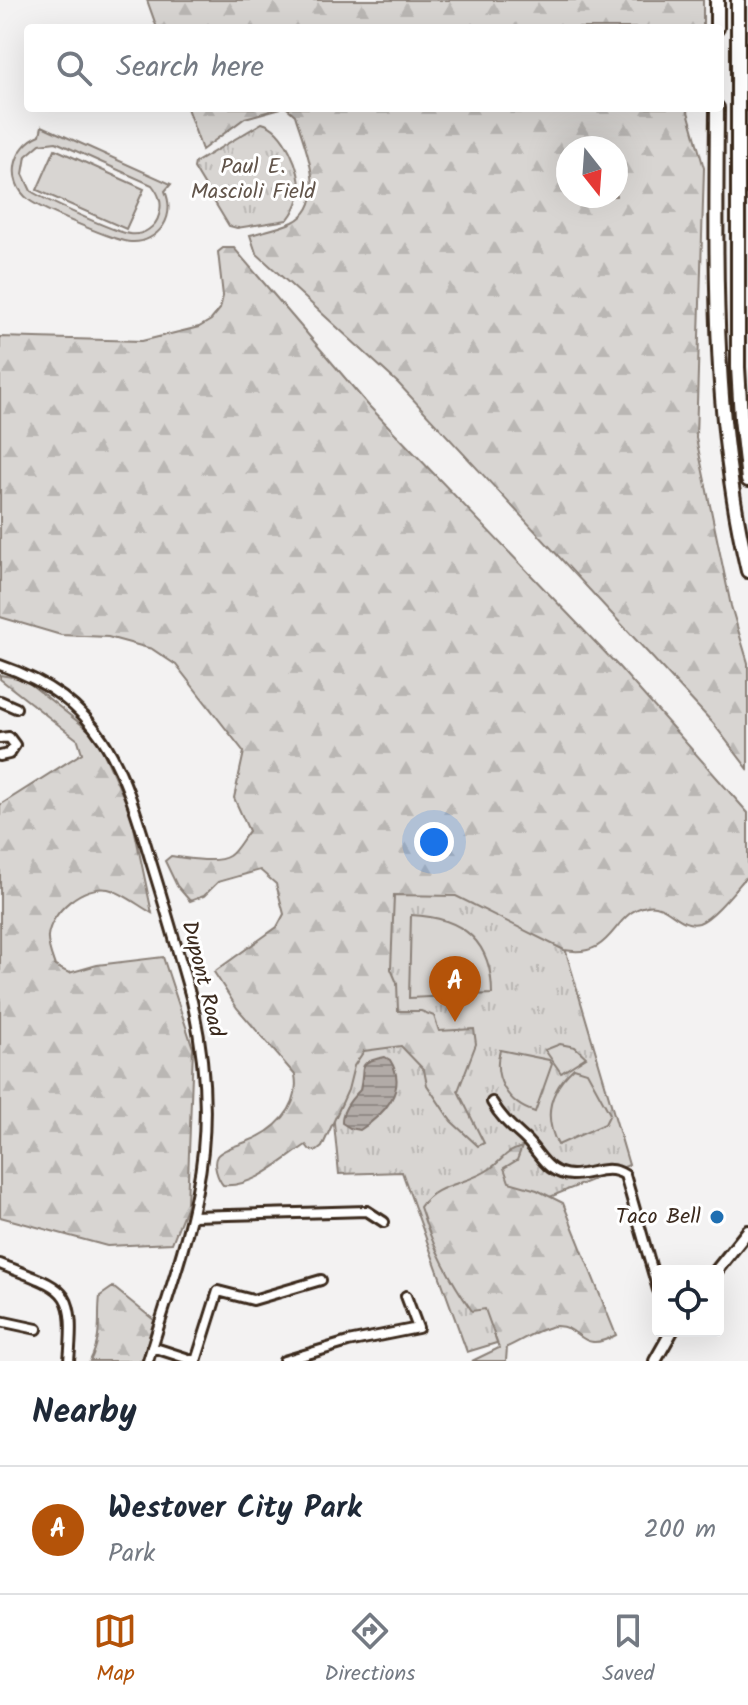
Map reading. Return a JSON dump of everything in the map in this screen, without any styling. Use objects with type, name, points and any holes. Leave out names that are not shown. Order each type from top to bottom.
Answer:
[{"type":"highway","points":[[717,0],[717,24]]},
{"type":"highway","points":[[738,0],[738,367],[748,480]]},
{"type":"highway","points":[[717,112],[717,246],[724,435],[729,481],[748,571]]},
{"type":"main road","points":[[721,1265],[748,1231]]},
{"type":"main road","points":[[655,1361],[668,1337]]},
{"type":"street","name":"Dupont Road","points":[[0,665],[40,683],[82,714],[115,757],[131,796],[199,1033],[205,1097],[204,1134],[193,1211],[148,1361]]},
{"type":"street","points":[[0,701],[16,708]]},
{"type":"street","points":[[0,738],[9,737],[15,745],[9,754],[0,756]]},
{"type":"street","points":[[492,1102],[499,1115],[526,1140],[540,1160],[556,1172],[582,1175],[610,1168],[625,1175],[652,1269]]},
{"type":"street","points":[[193,1211],[212,1215],[367,1211],[384,1222]]},
{"type":"street","points":[[0,1264],[52,1285],[65,1295],[72,1312],[69,1361]]},
{"type":"street","points":[[152,1347],[196,1361],[218,1291],[253,1300],[321,1280]]},
{"type":"street","points":[[284,1361],[348,1342],[418,1328],[406,1296]]},
{"type":"street","points":[[1,1325],[37,1329]]},
{"type":"green space","points":[[147,0],[703,0],[703,24],[156,24]]},
{"type":"green space","points":[[188,112],[267,112],[245,118],[202,150]]},
{"type":"green space","points":[[292,112],[688,112],[704,168],[696,438],[731,606],[748,663],[748,769],[712,722],[398,383],[256,253],[250,235],[293,222],[304,213],[311,201],[312,173]]},
{"type":"green space","name":"Paul E. Mascioli Field","points":[[262,123],[278,133],[295,162],[300,183],[298,199],[287,220],[237,228],[229,226],[194,168],[195,163]]},
{"type":"green space","points":[[42,126],[171,184],[165,191],[168,209],[163,226],[145,240],[123,241],[29,200],[17,183],[15,164],[24,147],[40,135]],"holes":[[[56,142],[152,185],[160,203],[157,219],[144,232],[130,234],[38,195],[31,191],[23,174],[26,156],[40,144]]]},
{"type":"green space","points":[[55,149],[144,189],[126,229],[37,190]]},
{"type":"green space","points":[[223,248],[234,248],[369,406],[619,667],[748,813],[748,875],[718,909],[705,920],[692,924],[661,908],[647,906],[626,917],[594,948],[564,950],[456,896],[394,895],[391,969],[397,983],[398,1011],[421,1011],[434,1016],[439,1031],[474,1029],[476,1044],[458,1091],[484,1143],[478,1146],[451,1121],[427,1085],[424,1070],[401,1046],[364,1051],[354,1066],[348,1090],[322,1147],[317,1151],[310,1150],[306,1145],[256,1178],[234,1185],[223,1185],[215,1167],[217,1156],[226,1149],[256,1138],[283,1117],[294,1098],[295,1075],[237,1008],[214,972],[277,927],[284,914],[276,884],[260,870],[218,882],[204,896],[190,901],[177,886],[165,861],[171,856],[217,860],[229,856],[237,848],[249,831],[234,798],[244,752],[176,665],[152,649],[108,637],[61,635],[0,617],[0,337],[142,341],[199,327],[211,320],[220,309],[223,296],[218,252]]},
{"type":"green space","points":[[0,675],[24,679],[96,736],[131,813],[152,913],[108,889],[88,891],[62,909],[50,927],[48,940],[55,966],[69,973],[97,965],[163,957],[193,1048],[187,1205],[172,1243],[107,1246],[0,1217],[0,805],[82,753],[78,740],[0,679]]},
{"type":"green space","points":[[500,728],[629,1165],[520,1209],[562,1323],[467,1352],[402,1172],[339,1174],[310,879]]},
{"type":"green space","points":[[411,915],[446,921],[471,936],[487,960],[492,994],[409,998]]},
{"type":"green space","points":[[560,1044],[575,1047],[586,1057],[561,1073],[545,1050]]},
{"type":"green space","points":[[500,1050],[549,1060],[552,1064],[535,1112],[517,1103],[504,1088],[498,1070]]},
{"type":"green space","points":[[574,1068],[587,1072],[610,1114],[605,1124],[558,1145],[550,1123],[551,1104],[559,1085]]},
{"type":"green space","points":[[522,1147],[517,1160],[504,1168],[509,1182],[537,1190],[563,1203],[616,1335],[595,1342],[565,1327],[550,1327],[507,1347],[506,1361],[472,1361],[499,1348],[485,1309],[472,1311],[448,1273],[420,1207],[435,1193],[482,1174],[508,1153]]},
{"type":"green space","points":[[113,1287],[154,1320],[142,1361],[90,1361],[98,1336],[100,1296]]},
{"type":"shaded area","points":[[385,1057],[390,1060],[397,1081],[391,1101],[360,1130],[350,1128],[342,1123],[343,1113],[360,1090],[365,1063]]},
{"type":"place","name":"Westover City Park","points":[[455,1022]]},
{"type":"place","name":"Taco Bell","points":[[717,1217]]}]
